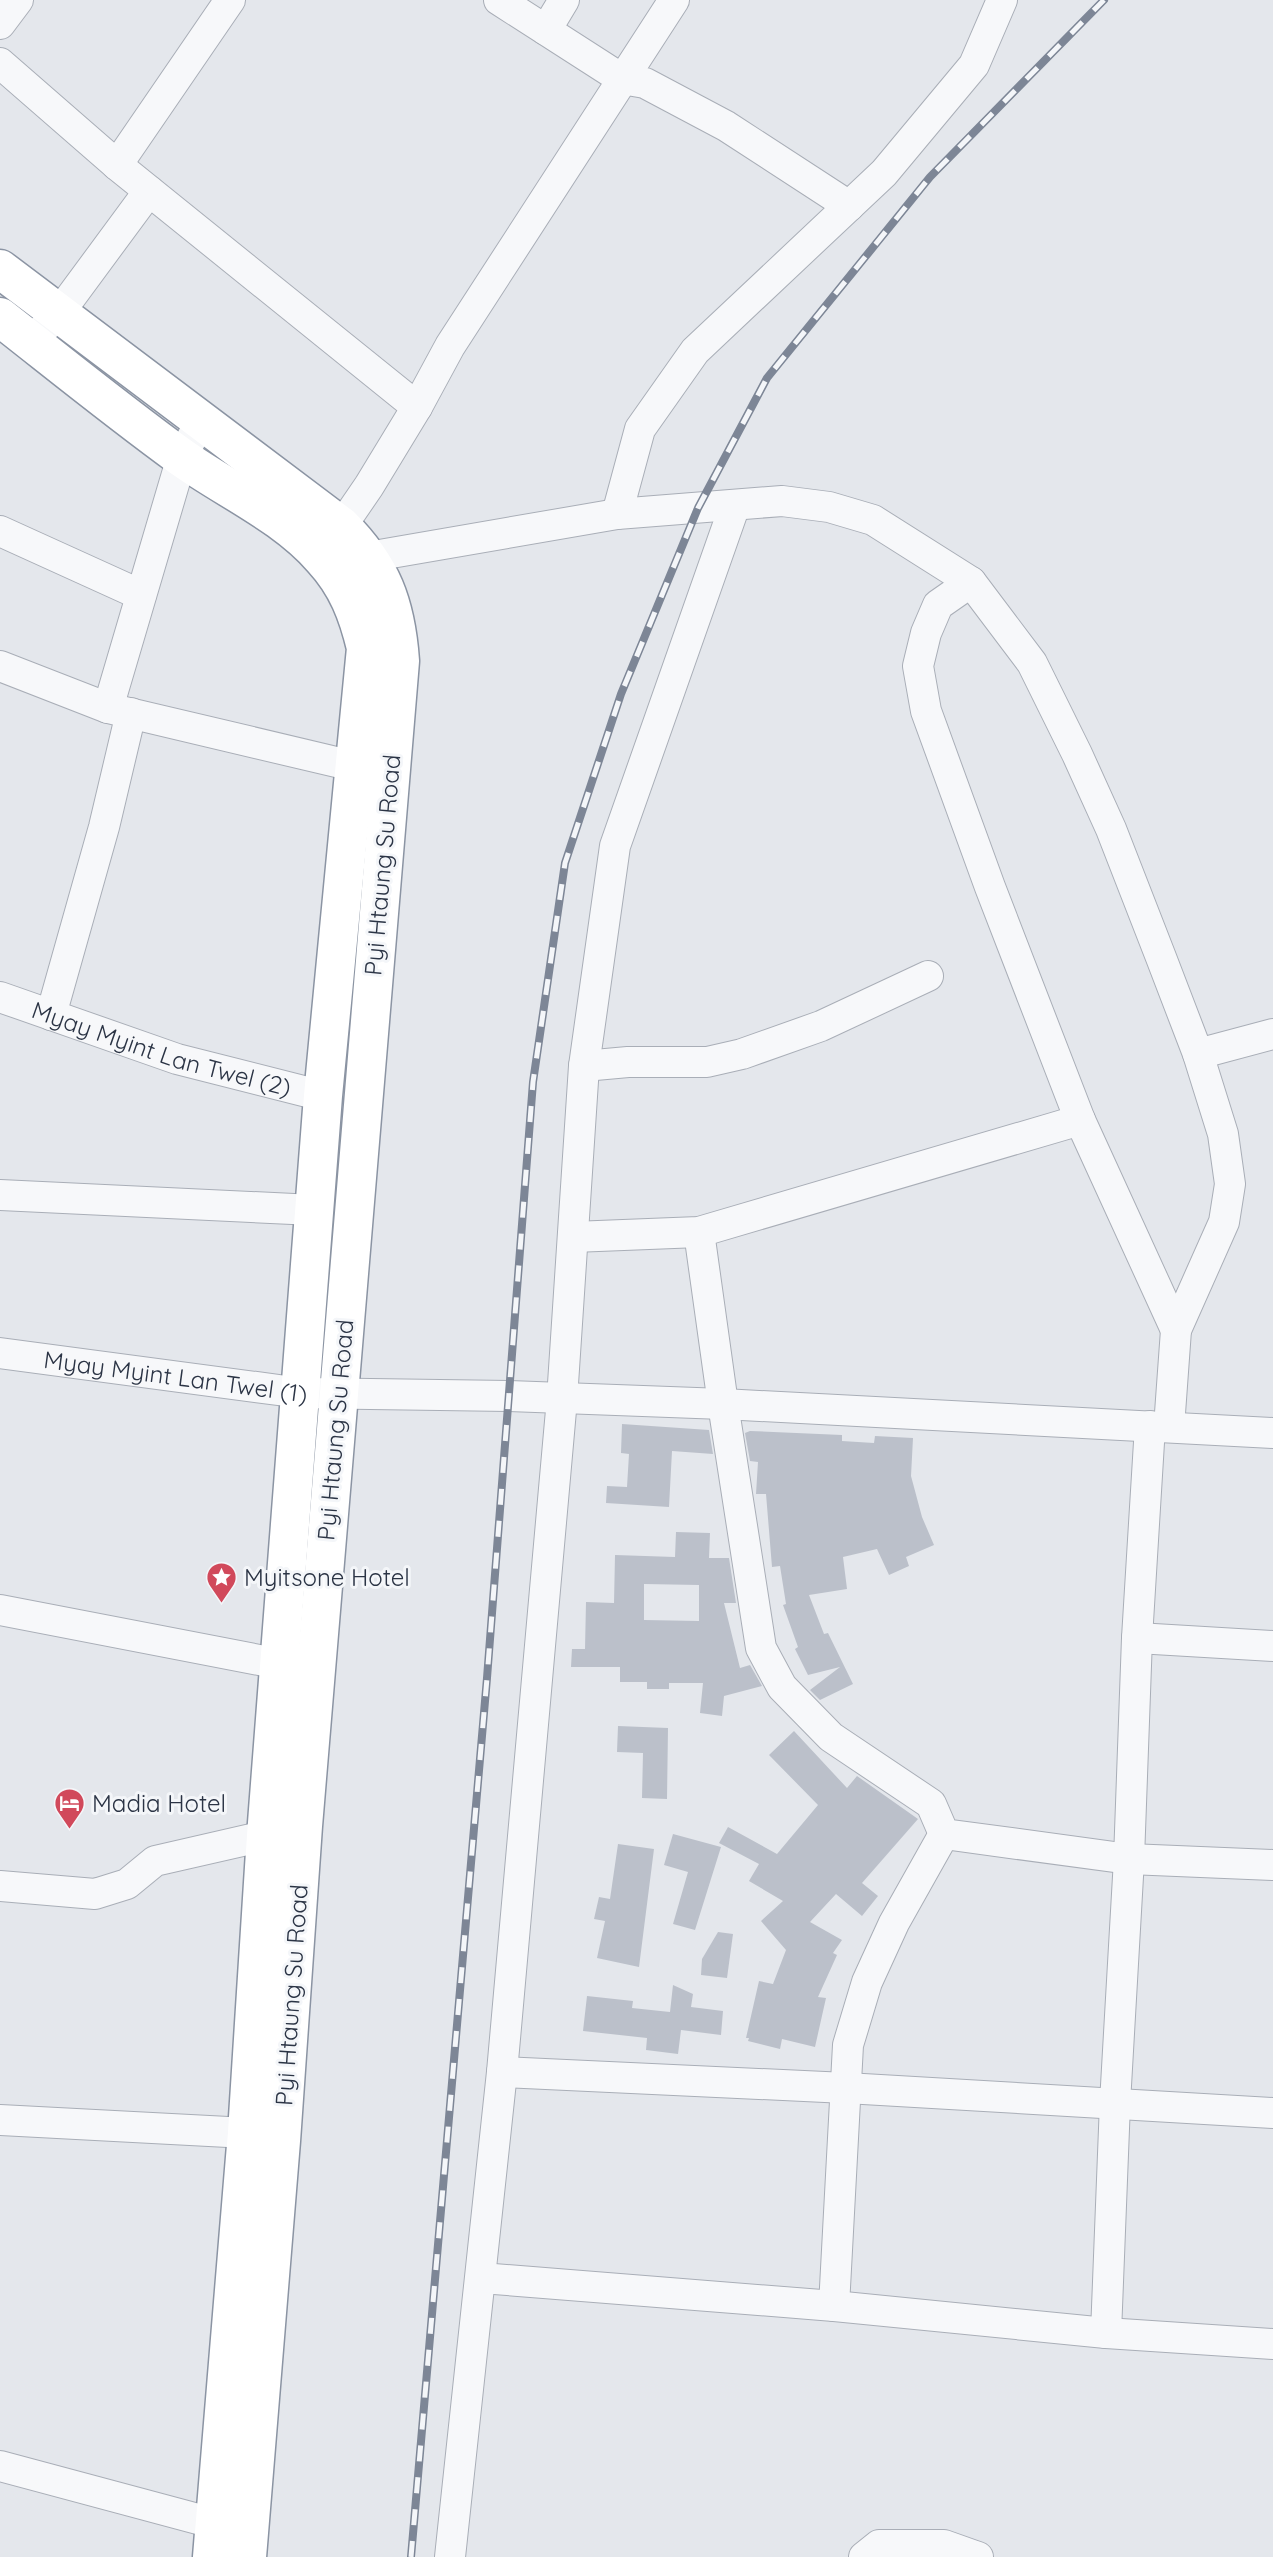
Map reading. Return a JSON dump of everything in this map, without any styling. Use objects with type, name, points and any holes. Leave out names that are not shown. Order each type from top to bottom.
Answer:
[{"type":"highway","points":[[0,269],[201,420],[331,541]]},
{"type":"highway","points":[[0,317],[181,457],[292,531],[331,541]]},
{"type":"highway","name":"Pyi Htaung Su Road","points":[[231,2543],[264,2137],[273,1986],[266,1836],[298,1662],[338,1394],[400,662],[398,627],[390,597],[368,557],[331,541]]},
{"type":"highway","name":"Pyi Htaung Su Road","points":[[273,1986],[303,1826],[298,1662],[301,1393],[329,1027],[366,648],[359,619],[345,589],[331,541]]},
{"type":"highway","points":[[347,828],[384,837]]},
{"type":"highway","points":[[329,1027],[368,1035]]},
{"type":"street","points":[[0,24],[18,0]]},
{"type":"street","points":[[117,165],[230,0]]},
{"type":"street","points":[[499,0],[622,79],[645,83],[726,126],[849,206]]},
{"type":"street","points":[[546,30],[564,0]]},
{"type":"street","points":[[331,541],[369,486],[450,346],[674,0]]},
{"type":"street","points":[[617,514],[640,429],[695,351],[884,173],[974,65],[1002,0]]},
{"type":"street","points":[[0,63],[117,165],[417,407]]},
{"type":"street","points":[[30,341],[60,313],[149,191]]},
{"type":"street","points":[[51,1015],[104,827],[119,710],[141,595],[181,457],[201,420]]},
{"type":"street","points":[[368,557],[617,514],[782,501],[828,508],[873,520],[971,582],[1032,663],[1111,829],[1198,1054],[1223,1134],[1230,1184],[1224,1222],[1176,1330],[1159,1427],[1137,1638],[1106,2333]]},
{"type":"street","points":[[450,2557],[502,2073],[562,1399],[584,1066],[615,846],[735,505]]},
{"type":"street","points":[[0,531],[141,595]]},
{"type":"street","points":[[971,582],[938,605],[926,633],[918,666],[926,711],[990,887],[1080,1120],[1176,1330]]},
{"type":"street","points":[[2,672],[119,710],[353,766]]},
{"type":"street","points":[[584,1066],[628,1062],[707,1062],[742,1054],[821,1026],[928,976]]},
{"type":"street","name":"Myay Myint Lan Twel (2)","points":[[0,998],[177,1059],[323,1096]]},
{"type":"street","points":[[1198,1054],[1273,1034]]},
{"type":"street","points":[[573,1237],[699,1232],[1080,1120]]},
{"type":"street","points":[[0,1195],[314,1210]]},
{"type":"street","points":[[699,1232],[761,1648],[782,1687],[831,1737],[931,1804],[944,1834]]},
{"type":"street","name":"Myay Myint Lan Twel (1)","points":[[0,1353],[301,1393],[509,1396],[723,1404],[1273,1433]]},
{"type":"street","points":[[0,1610],[298,1662]]},
{"type":"street","points":[[1137,1638],[1273,1646]]},
{"type":"street","points":[[0,1886],[95,1894],[127,1884],[155,1861],[303,1826]]},
{"type":"street","points":[[944,1834],[1129,1858],[1273,1865]]},
{"type":"street","points":[[834,2306],[848,2045],[867,1982],[900,1913],[944,1834]]},
{"type":"street","points":[[502,2073],[846,2088],[1273,2113]]},
{"type":"street","points":[[0,2120],[264,2137]]},
{"type":"street","points":[[481,2278],[834,2306],[1106,2333],[1273,2344]]},
{"type":"street","points":[[0,2466],[231,2543]]},
{"type":"street","points":[[864,2557],[879,2545],[944,2545],[978,2557]]},
{"type":"building","points":[[622,1424],[709,1430],[713,1454],[672,1451],[669,1507],[606,1503],[607,1486],[627,1487],[629,1454],[621,1453]]},
{"type":"building","points":[[750,1431],[842,1435],[842,1441],[874,1443],[875,1436],[913,1438],[911,1476],[922,1517],[934,1545],[906,1557],[909,1566],[889,1575],[877,1549],[843,1557],[847,1589],[809,1595],[824,1634],[828,1633],[853,1684],[820,1700],[810,1690],[840,1667],[808,1675],[795,1649],[798,1647],[783,1605],[786,1604],[780,1566],[772,1567],[766,1494],[756,1494],[758,1462],[750,1461],[745,1433]]},
{"type":"building","points":[[676,1532],[710,1533],[709,1558],[729,1558],[736,1603],[724,1603],[740,1668],[750,1665],[762,1686],[724,1696],[722,1716],[700,1713],[703,1683],[669,1683],[669,1689],[647,1689],[647,1682],[620,1682],[620,1667],[571,1667],[572,1649],[585,1649],[586,1602],[614,1603],[615,1555],[675,1557]],"holes":[[[644,1584],[699,1585],[699,1621],[644,1620]]]},
{"type":"building","points":[[618,1726],[668,1728],[667,1799],[642,1798],[643,1753],[617,1752]]},
{"type":"building","points":[[794,1731],[847,1788],[857,1776],[918,1819],[862,1883],[878,1896],[862,1916],[836,1894],[810,1922],[842,1940],[833,1953],[837,1955],[818,1997],[826,1998],[815,2047],[782,2039],[780,2049],[748,2041],[749,2038],[746,2038],[759,1981],[773,1984],[786,1950],[761,1921],[783,1901],[749,1881],[759,1864],[719,1843],[728,1827],[777,1854],[818,1805],[769,1755]]},
{"type":"building","points":[[673,1834],[721,1847],[695,1930],[673,1924],[688,1872],[664,1865]]},
{"type":"building","points":[[618,1844],[654,1849],[639,1967],[597,1958],[605,1921],[594,1919],[599,1897],[610,1899]]},
{"type":"building","points":[[718,1932],[733,1934],[727,1978],[701,1975],[702,1959]]},
{"type":"building","points":[[673,1985],[693,1994],[691,2007],[723,2011],[721,2035],[681,2030],[678,2054],[646,2050],[647,2038],[583,2031],[587,1996],[633,2001],[632,2008],[670,2012]]},
{"type":"railway","points":[[411,2557],[487,1678],[533,1082],[565,863],[621,694],[698,508],[767,378],[930,177],[1104,0]]},
{"type":"place","name":"Myitsone Hotel","points":[[221,1604]]},
{"type":"place","name":"Madia Hotel","points":[[69,1830]]}]
